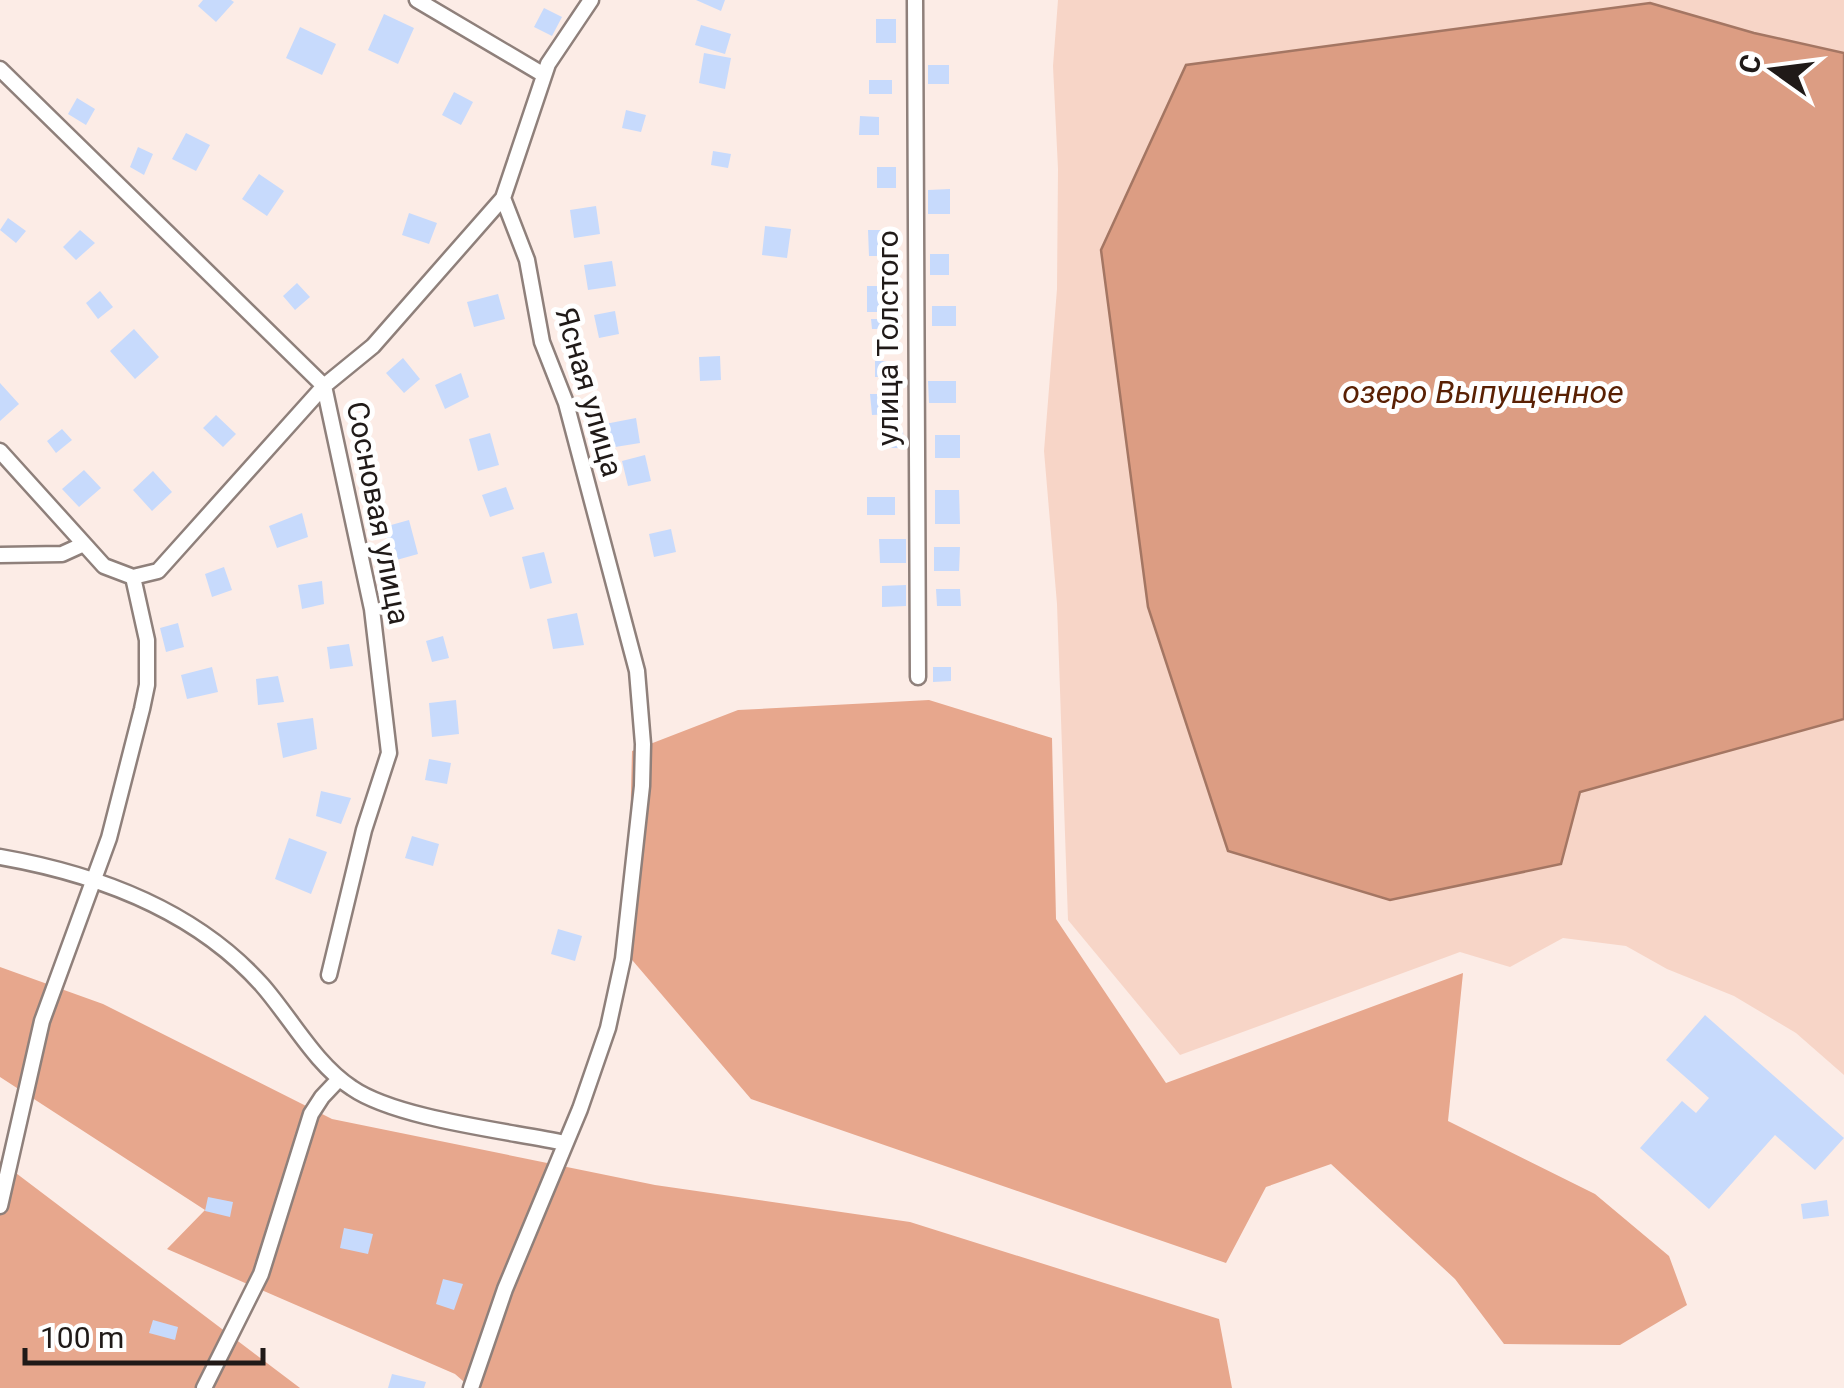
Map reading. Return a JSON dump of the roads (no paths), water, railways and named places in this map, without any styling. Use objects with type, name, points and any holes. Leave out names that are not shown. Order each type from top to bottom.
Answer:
[{"type":"street","points":[[417,0],[544,75]]},
{"type":"street","points":[[0,451],[104,566],[133,577],[158,571],[324,386],[373,346],[503,198],[548,64],[591,0]]},
{"type":"street","name":"улица Толстого","points":[[915,0],[918,677]]},
{"type":"street","name":"Сосновая улица","points":[[0,69],[324,386],[372,609],[389,753],[364,830],[329,975]]},
{"type":"street","name":"Ясная улица","points":[[471,1388],[504,1288],[598,1064],[623,958],[642,786],[637,671],[566,402],[542,342],[528,260],[503,198]]},
{"type":"street","points":[[0,554],[62,554],[84,544]]},
{"type":"street","points":[[0,1206],[42,1021],[109,838],[147,685],[147,640],[133,577]]},
{"type":"street","points":[[0,858],[53,866],[93,881],[168,911],[213,939],[253,976],[340,1079],[365,1096],[391,1106],[565,1142]]},
{"type":"street","points":[[204,1388],[262,1274],[311,1114],[340,1079]]},
{"type":"water","name":"озеро Выпущенное","points":[[1650,3],[1754,33],[1844,53],[1844,719],[1580,792],[1561,864],[1390,900],[1228,851],[1148,607],[1101,250],[1186,65]]}]
